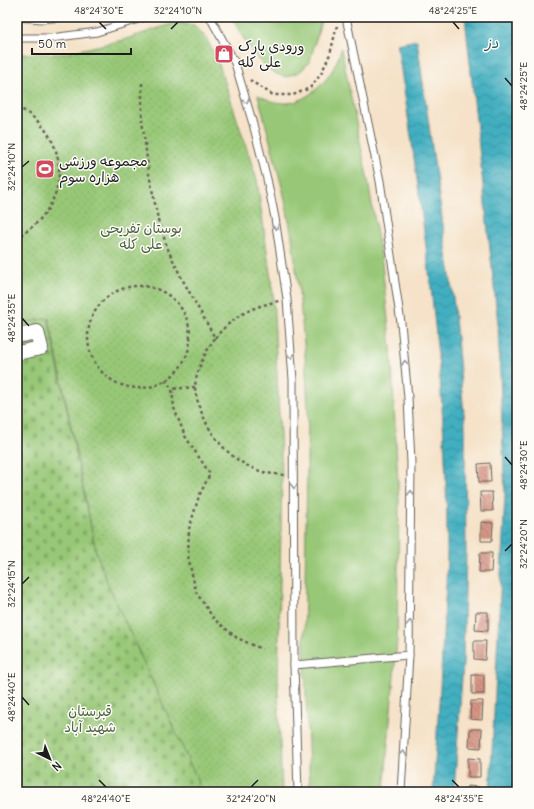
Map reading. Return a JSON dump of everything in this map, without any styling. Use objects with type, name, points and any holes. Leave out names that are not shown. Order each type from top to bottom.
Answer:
[{"type":"street","points":[[17,336],[37,332],[41,348],[17,353]]},
{"type":"lane","points":[[18,17],[42,19],[63,17]]},
{"type":"lane","points":[[17,38],[51,38],[97,32],[145,17]]},
{"type":"lane","points":[[210,17],[235,63],[253,124],[267,179],[287,299],[293,380],[294,665],[298,792]]},
{"type":"lane","points":[[346,17],[380,180],[401,323],[408,398],[411,463],[409,655],[401,792]]},
{"type":"lane","points":[[294,665],[409,655]]},
{"type":"path","points":[[235,63],[254,83],[273,95],[293,96],[310,88],[321,74],[330,54],[337,22]]},
{"type":"path","points":[[142,83],[143,128],[149,174],[159,224],[180,277],[214,338]]},
{"type":"path","points":[[17,107],[34,118],[43,126],[50,136],[55,147],[59,170],[56,194],[44,216],[36,225],[17,237]]},
{"type":"path","points":[[136,286],[157,289],[171,297],[182,310],[188,324],[190,341],[185,358],[175,372],[165,380],[161,383],[144,388],[127,387],[111,380],[98,368],[90,353],[87,336],[90,320],[98,306],[110,295],[125,288],[136,286]]},
{"type":"path","points":[[287,299],[266,304],[241,314],[225,325],[205,352],[198,368],[195,387],[200,409],[209,429],[222,446],[237,460],[263,472],[294,477]]},
{"type":"path","points":[[165,380],[172,389],[174,408],[185,436],[210,474],[199,496],[189,529],[188,556],[196,592],[214,619],[237,638],[262,649]]},
{"type":"path","points":[[172,389],[195,387]]},
{"type":"green space","points":[[232,17],[322,17],[310,61],[301,71],[287,77],[275,73],[260,61],[244,40]]},
{"type":"green space","name":"بوستان تفریحی علی کله","points":[[174,23],[194,25],[206,38],[217,58],[257,180],[273,294],[282,475],[278,689],[282,792],[199,792],[197,779],[107,582],[96,551],[49,318],[17,324],[17,54],[62,54],[123,40]]},
{"type":"green space","points":[[341,48],[368,181],[382,264],[391,348],[399,501],[397,640],[384,792],[310,792],[304,647],[308,408],[305,354],[292,237],[284,195],[258,95],[274,102],[281,103],[300,100],[308,96],[322,84],[333,70]]},
{"type":"green space","name":"قبرستان شهید آباد","points":[[48,318],[96,551],[107,582],[197,779],[199,792],[17,792],[17,324]]},
{"type":"water","name":"دز","points":[[465,17],[517,17],[517,792],[490,792],[505,496],[498,324]]},
{"type":"water","points":[[417,40],[453,296],[465,425],[466,554],[463,663],[454,792],[433,792],[447,562],[443,426],[425,235],[397,44]]},
{"type":"building","points":[[490,463],[491,482],[479,482],[478,464]]},
{"type":"building","points":[[480,492],[492,492],[493,511],[481,511]]},
{"type":"building","points":[[481,522],[493,523],[492,541],[481,541]]},
{"type":"building","points":[[480,553],[492,553],[491,572],[479,572]]},
{"type":"building","points":[[476,612],[488,612],[488,631],[475,630]]},
{"type":"building","points":[[474,641],[486,641],[485,660],[474,659]]},
{"type":"building","points":[[472,675],[484,675],[484,694],[472,694]]},
{"type":"building","points":[[471,701],[483,701],[482,720],[470,719]]},
{"type":"building","points":[[470,729],[482,729],[481,748],[469,747]]},
{"type":"building","points":[[468,758],[480,759],[480,777],[468,777]]},
{"type":"building","points":[[467,786],[479,787],[479,792],[467,792]]},
{"type":"place","name":"ورودی پارک علی کله","points":[[224,54]]},
{"type":"place","name":"مجموعه ورزشی هزاره سوم","points":[[45,169]]}]
